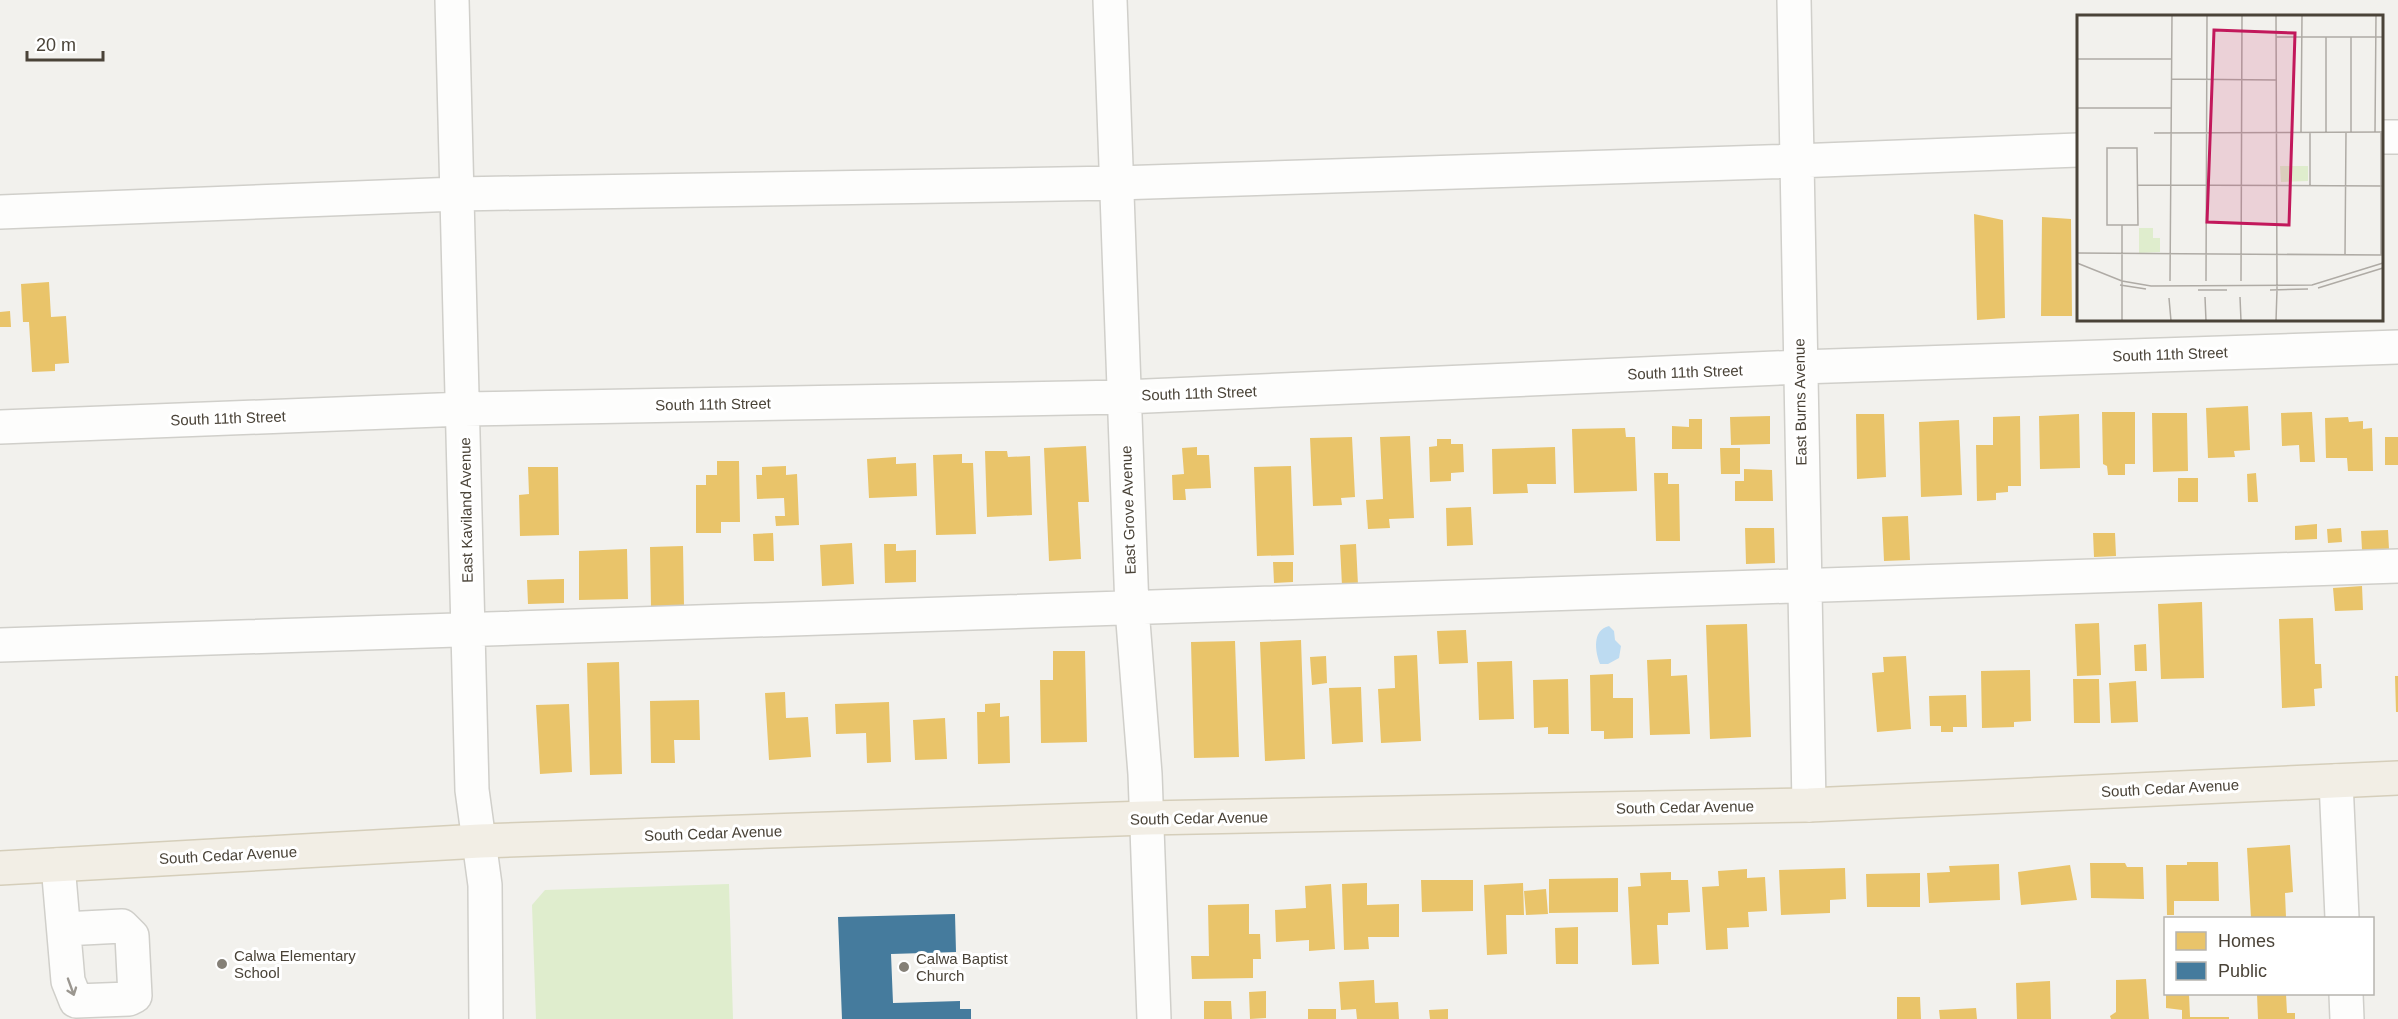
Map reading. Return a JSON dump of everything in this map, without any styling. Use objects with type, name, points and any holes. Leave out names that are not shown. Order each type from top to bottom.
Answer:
[{"type":"main road","name":"South Cedar Avenue","points":[[0,868],[480,841],[1146,819],[1809,805],[2398,778]]},
{"type":"street","name":"East Kaviland Avenue","points":[[452,0],[472,790],[485,885],[486,1019]]},
{"type":"street","name":"East Grove Avenue","points":[[1110,0],[1132,609],[1145,774],[1154,1019]]},
{"type":"street","name":"East Burns Avenue","points":[[1794,0],[1809,805]]},
{"type":"street","points":[[2383,137],[2398,136]]},
{"type":"street","points":[[0,212],[457,194],[1117,183],[2077,150]]},
{"type":"street","name":"South 11th Street","points":[[0,427],[464,409],[1124,397],[1800,367],[2398,347]]},
{"type":"street","points":[[0,645],[2398,566]]},
{"type":"street","points":[[2336,781],[2342,917]]},
{"type":"street","points":[[58,865],[64,929]]},
{"type":"street","points":[[2346,995],[2347,1019]]},
{"type":"green space","points":[[729,884],[733,1019],[536,1019],[532,905],[545,890]]},
{"type":"water","points":[[1609,626],[1614,631],[1615,640],[1621,646],[1619,658],[1608,664],[1600,664],[1596,647],[1597,636]]},
{"type":"building: Homes","points":[[1974,214],[2003,220],[2005,318],[1977,320]]},
{"type":"building: Homes","points":[[2042,217],[2071,219],[2072,316],[2041,316]]},
{"type":"building: Homes","points":[[49,282],[51,317],[66,316],[69,363],[55,364],[55,371],[32,372],[29,322],[23,322],[21,284]]},
{"type":"building: Homes","points":[[10,311],[11,327],[0,327],[0,312]]},
{"type":"building: Homes","points":[[2248,406],[2250,450],[2234,451],[2235,457],[2208,458],[2206,408]]},
{"type":"building: Homes","points":[[2102,412],[2135,412],[2135,464],[2125,464],[2125,475],[2108,475],[2107,466],[2103,464]]},
{"type":"building: Homes","points":[[2312,412],[2315,462],[2300,462],[2299,445],[2282,446],[2281,413]]},
{"type":"building: Homes","points":[[2152,413],[2187,413],[2188,471],[2153,472]]},
{"type":"building: Homes","points":[[1856,414],[1884,414],[1886,477],[1857,479]]},
{"type":"building: Homes","points":[[2079,414],[2080,468],[2040,469],[2039,416]]},
{"type":"building: Homes","points":[[1770,416],[1770,444],[1731,445],[1730,417]]},
{"type":"building: Homes","points":[[2020,416],[2021,486],[2008,486],[2008,492],[1996,493],[1996,500],[1977,501],[1976,445],[1993,445],[1993,417]]},
{"type":"building: Homes","points":[[2348,417],[2349,422],[2363,421],[2363,429],[2372,428],[2373,471],[2348,471],[2347,458],[2326,458],[2325,418]]},
{"type":"building: Homes","points":[[1689,419],[1702,419],[1702,449],[1672,449],[1672,426],[1689,427]]},
{"type":"building: Homes","points":[[1959,420],[1962,495],[1921,497],[1919,422]]},
{"type":"building: Homes","points":[[1625,428],[1626,437],[1635,437],[1637,491],[1574,493],[1572,429]]},
{"type":"building: Homes","points":[[1410,436],[1414,518],[1389,519],[1390,528],[1368,529],[1366,500],[1383,499],[1380,437]]},
{"type":"building: Homes","points":[[1352,437],[1355,497],[1341,498],[1342,505],[1313,506],[1310,438]]},
{"type":"building: Homes","points":[[2385,437],[2398,437],[2398,465],[2385,465]]},
{"type":"building: Homes","points":[[1437,439],[1451,439],[1451,444],[1463,444],[1464,472],[1451,473],[1451,481],[1430,482],[1429,447],[1437,446]]},
{"type":"building: Homes","points":[[1086,446],[1089,502],[1078,502],[1081,559],[1049,561],[1044,448]]},
{"type":"building: Homes","points":[[1197,447],[1197,455],[1209,455],[1211,488],[1185,489],[1186,500],[1173,500],[1172,475],[1184,474],[1182,448]]},
{"type":"building: Homes","points":[[1555,447],[1556,484],[1527,484],[1528,493],[1493,494],[1492,449]]},
{"type":"building: Homes","points":[[1720,448],[1740,448],[1740,474],[1721,474]]},
{"type":"building: Homes","points":[[985,451],[1007,451],[1008,457],[1030,456],[1032,515],[987,517]]},
{"type":"building: Homes","points":[[962,454],[962,463],[973,463],[976,534],[936,535],[933,455]]},
{"type":"building: Homes","points":[[896,457],[896,464],[916,463],[917,496],[869,498],[867,459]]},
{"type":"building: Homes","points":[[717,461],[739,461],[740,522],[721,522],[721,533],[696,533],[696,485],[706,485],[706,475],[717,475]]},
{"type":"building: Homes","points":[[786,466],[786,475],[797,474],[799,525],[776,526],[775,516],[785,516],[784,498],[757,499],[756,475],[762,475],[762,467]]},
{"type":"building: Homes","points":[[1291,466],[1294,555],[1257,556],[1254,467]]},
{"type":"building: Homes","points":[[528,467],[558,467],[559,535],[520,536],[519,495],[529,494]]},
{"type":"building: Homes","points":[[1744,469],[1772,470],[1773,501],[1735,501],[1735,481],[1744,481]]},
{"type":"building: Homes","points":[[1654,473],[1668,473],[1668,484],[1679,484],[1680,541],[1656,541]]},
{"type":"building: Homes","points":[[2256,473],[2258,502],[2248,502],[2247,474]]},
{"type":"building: Homes","points":[[2178,478],[2198,478],[2198,502],[2178,502]]},
{"type":"building: Homes","points":[[1471,507],[1473,545],[1447,546],[1446,508]]},
{"type":"building: Homes","points":[[1908,516],[1910,560],[1884,561],[1882,517]]},
{"type":"building: Homes","points":[[2317,524],[2317,539],[2295,540],[2295,526]]},
{"type":"building: Homes","points":[[1745,528],[1774,528],[1775,563],[1746,564]]},
{"type":"building: Homes","points":[[2341,528],[2342,542],[2328,543],[2327,529]]},
{"type":"building: Homes","points":[[2388,530],[2389,549],[2362,550],[2361,531]]},
{"type":"building: Homes","points":[[773,533],[774,561],[754,561],[753,534]]},
{"type":"building: Homes","points":[[2093,533],[2115,533],[2116,556],[2094,557]]},
{"type":"building: Homes","points":[[852,543],[854,584],[822,586],[820,545]]},
{"type":"building: Homes","points":[[884,544],[896,544],[896,551],[916,550],[916,582],[885,583]]},
{"type":"building: Homes","points":[[1356,544],[1358,585],[1342,586],[1340,545]]},
{"type":"building: Homes","points":[[683,546],[684,605],[651,607],[650,547]]},
{"type":"building: Homes","points":[[627,549],[628,599],[579,600],[579,551]]},
{"type":"building: Homes","points":[[1273,562],[1293,562],[1293,582],[1274,583]]},
{"type":"building: Homes","points":[[564,579],[564,603],[528,604],[527,580]]},
{"type":"building: Homes","points":[[2362,586],[2363,610],[2335,611],[2333,588]]},
{"type":"building: Homes","points":[[2202,602],[2204,678],[2161,679],[2158,604]]},
{"type":"building: Homes","points":[[2313,618],[2315,664],[2321,664],[2322,688],[2314,689],[2315,706],[2282,708],[2279,619]]},
{"type":"building: Homes","points":[[2099,623],[2101,675],[2077,676],[2075,624]]},
{"type":"building: Homes","points":[[1747,624],[1751,737],[1710,739],[1706,625]]},
{"type":"building: Homes","points":[[1466,630],[1468,663],[1439,664],[1437,631]]},
{"type":"building: Homes","points":[[1301,640],[1305,759],[1265,761],[1260,642]]},
{"type":"building: Homes","points":[[1235,641],[1239,757],[1194,758],[1191,642]]},
{"type":"building: Homes","points":[[2146,644],[2147,671],[2135,671],[2134,645]]},
{"type":"building: Homes","points":[[1053,651],[1085,651],[1087,742],[1041,743],[1040,680],[1053,680]]},
{"type":"building: Homes","points":[[1417,655],[1421,741],[1381,743],[1378,689],[1395,688],[1394,656]]},
{"type":"building: Homes","points":[[1326,656],[1327,683],[1312,685],[1310,657]]},
{"type":"building: Homes","points":[[1906,656],[1911,729],[1877,732],[1872,673],[1884,672],[1883,657]]},
{"type":"building: Homes","points":[[1671,659],[1671,676],[1687,675],[1690,734],[1650,735],[1647,660]]},
{"type":"building: Homes","points":[[1512,661],[1514,719],[1479,720],[1477,662]]},
{"type":"building: Homes","points":[[619,662],[622,774],[590,775],[587,663]]},
{"type":"building: Homes","points":[[2030,670],[2031,721],[2014,722],[2014,727],[1982,728],[1981,671]]},
{"type":"building: Homes","points":[[1613,674],[1613,698],[1633,698],[1633,738],[1604,739],[1604,731],[1591,731],[1590,675]]},
{"type":"building: Homes","points":[[2395,676],[2398,676],[2398,712],[2396,712]]},
{"type":"building: Homes","points":[[1568,679],[1569,734],[1548,734],[1548,727],[1534,728],[1533,680]]},
{"type":"building: Homes","points":[[2073,679],[2099,679],[2100,723],[2074,723]]},
{"type":"building: Homes","points":[[2136,681],[2138,722],[2111,723],[2109,683]]},
{"type":"building: Homes","points":[[1361,687],[1363,742],[1332,744],[1329,688]]},
{"type":"building: Homes","points":[[785,692],[786,718],[808,717],[811,757],[769,760],[765,693]]},
{"type":"building: Homes","points":[[1966,695],[1967,727],[1953,727],[1953,732],[1941,732],[1941,726],[1930,726],[1929,696]]},
{"type":"building: Homes","points":[[699,700],[700,740],[674,740],[675,763],[651,763],[650,701]]},
{"type":"building: Homes","points":[[889,702],[891,762],[867,763],[866,733],[836,734],[835,704]]},
{"type":"building: Homes","points":[[1000,703],[1000,717],[1009,716],[1010,763],[978,764],[977,712],[985,712],[985,704]]},
{"type":"building: Homes","points":[[569,704],[572,772],[540,774],[536,705]]},
{"type":"building: Homes","points":[[945,718],[947,759],[915,760],[913,720]]},
{"type":"building: Homes","points":[[2290,845],[2293,892],[2285,893],[2286,917],[2251,917],[2247,848]]},
{"type":"building: Homes","points":[[2187,862],[2218,862],[2219,901],[2174,901],[2174,915],[2167,915],[2166,865],[2187,865]]},
{"type":"building: Homes","points":[[2090,863],[2125,863],[2127,867],[2143,867],[2144,899],[2091,898]]},
{"type":"building: Homes","points":[[1999,864],[2000,900],[1929,903],[1927,873],[1950,872],[1949,866]]},
{"type":"building: Homes","points":[[2070,865],[2077,900],[2021,905],[2018,872]]},
{"type":"building: Homes","points":[[1845,868],[1846,899],[1830,900],[1830,913],[1781,915],[1779,870]]},
{"type":"building: Homes","points":[[1747,869],[1747,878],[1765,877],[1767,911],[1748,912],[1749,927],[1727,928],[1728,949],[1706,950],[1702,887],[1719,886],[1718,871]]},
{"type":"building: Homes","points":[[1671,872],[1671,880],[1688,880],[1690,912],[1668,913],[1668,925],[1657,925],[1659,964],[1632,965],[1628,887],[1641,886],[1640,873]]},
{"type":"building: Homes","points":[[1920,873],[1920,907],[1867,907],[1866,874]]},
{"type":"building: Homes","points":[[1618,878],[1618,912],[1549,913],[1549,879]]},
{"type":"building: Homes","points":[[1421,880],[1473,880],[1473,911],[1422,912]]},
{"type":"building: Homes","points":[[1367,883],[1367,905],[1399,904],[1399,937],[1368,937],[1369,949],[1344,950],[1342,884]]},
{"type":"building: Homes","points":[[1523,883],[1524,915],[1506,915],[1507,954],[1487,955],[1484,885]]},
{"type":"building: Homes","points":[[1331,884],[1335,949],[1309,951],[1309,940],[1276,942],[1275,910],[1306,908],[1305,886]]},
{"type":"building: Homes","points":[[1546,889],[1548,914],[1526,915],[1524,891]]},
{"type":"building: Homes","points":[[1249,904],[1249,934],[1260,934],[1261,959],[1253,959],[1253,978],[1192,979],[1191,956],[1209,956],[1208,905]]},
{"type":"building: Homes","points":[[1578,927],[1578,964],[1556,964],[1555,928]]},
{"type":"building: Homes","points":[[2146,979],[2149,1019],[2111,1019],[2110,1016],[2116,1012],[2116,980]]},
{"type":"building: Homes","points":[[1374,980],[1375,1003],[1398,1002],[1399,1019],[1357,1019],[1356,1009],[1341,1010],[1339,982]]},
{"type":"building: Homes","points":[[2050,981],[2051,1019],[2017,1019],[2016,983]]},
{"type":"building: Homes","points":[[1266,991],[1266,1018],[1250,1019],[1249,992]]},
{"type":"building: Homes","points":[[2166,995],[2189,995],[2190,1017],[2229,1017],[2229,1019],[2182,1019],[2182,1010],[2166,1008]]},
{"type":"building: Homes","points":[[2257,995],[2286,995],[2287,1013],[2295,1013],[2295,1019],[2258,1019]]},
{"type":"building: Homes","points":[[1897,997],[1920,997],[1921,1019],[1897,1019]]},
{"type":"building: Homes","points":[[1204,1001],[1231,1001],[1232,1019],[1204,1019]]},
{"type":"building: Homes","points":[[1976,1008],[1977,1019],[1940,1019],[1939,1010]]},
{"type":"building: Homes","points":[[1308,1009],[1336,1009],[1336,1019],[1308,1019]]},
{"type":"building: Homes","points":[[1448,1009],[1448,1019],[1430,1019],[1429,1010]]},
{"type":"building: Public","points":[[955,914],[956,952],[891,954],[893,1003],[960,1001],[960,1009],[971,1009],[971,1019],[842,1019],[838,917]]},
{"type":"place","name":"Calwa Elementary School","points":[[222,964]]},
{"type":"place","name":"Calwa Baptist Church","points":[[904,967]]}]
